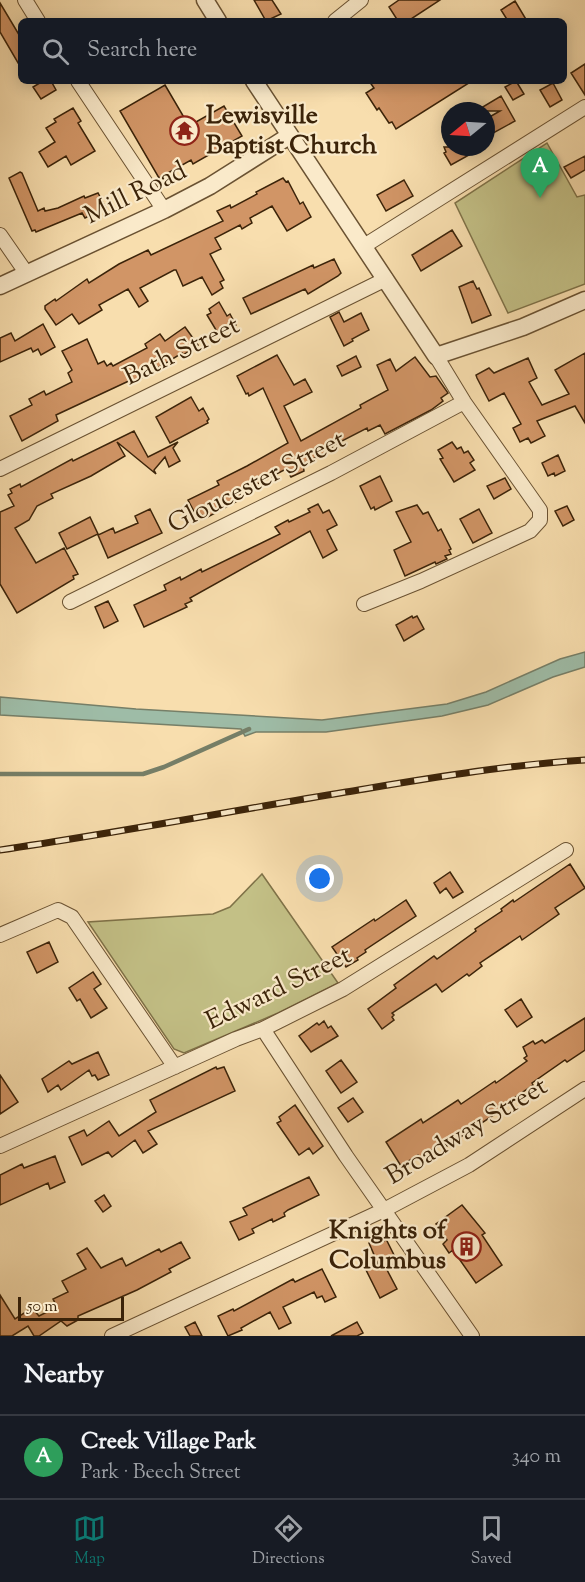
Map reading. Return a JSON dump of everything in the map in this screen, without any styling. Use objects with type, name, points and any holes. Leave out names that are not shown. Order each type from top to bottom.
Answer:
[{"type":"street","points":[[25,0],[36,18]]},
{"type":"street","points":[[205,0],[216,18]]},
{"type":"street","points":[[339,18],[361,0]]},
{"type":"street","points":[[80,84],[164,210]]},
{"type":"street","points":[[261,84],[289,136],[386,279],[464,402],[540,510],[540,520],[530,531],[421,581],[364,604]]},
{"type":"street","points":[[364,246],[585,107]]},
{"type":"street","name":"Mill Road","points":[[0,286],[164,210],[210,186],[289,136]]},
{"type":"street","points":[[0,235],[27,274]]},
{"type":"street","name":"Bath Street","points":[[0,469],[386,279]]},
{"type":"street","points":[[436,356],[522,327],[585,300]]},
{"type":"street","name":"Gloucester Street","points":[[70,602],[321,478],[464,402]]},
{"type":"street","name":"Edward Street","points":[[0,1146],[236,1039],[263,1029],[343,989],[566,850]]},
{"type":"street","points":[[0,935],[58,910],[72,917],[175,1067]]},
{"type":"street","points":[[263,1029],[384,1210],[472,1336]]},
{"type":"street","name":"Broadway Street","points":[[112,1336],[384,1210],[469,1166],[585,1089]]},
{"type":"shaded area","points":[[547,143],[577,197],[585,195],[585,284],[508,313],[455,203]]},
{"type":"shaded area","points":[[585,652],[585,667],[553,677],[488,705],[442,716],[326,732],[256,732],[245,736],[241,729],[0,715],[0,697],[136,709],[322,720],[447,704],[486,692],[560,659]]},
{"type":"shaded area","points":[[262,874],[338,983],[278,1013],[184,1053],[174,1049],[88,922],[213,914],[230,907]]},
{"type":"building","points":[[254,0],[272,0],[281,14],[272,18],[264,18]]},
{"type":"building","points":[[399,0],[440,0],[413,18],[396,18],[389,7]]},
{"type":"building","points":[[515,1],[525,18],[506,18],[501,10]]},
{"type":"building","points":[[0,3],[18,33],[18,63],[0,32]]},
{"type":"building","points":[[585,64],[585,95],[571,73]]},
{"type":"building","points":[[38,84],[53,84],[56,90],[41,99],[33,87]]},
{"type":"building","points":[[371,84],[467,84],[396,129],[379,108],[377,110],[366,93],[374,88]]},
{"type":"building","points":[[518,84],[524,94],[513,100],[505,87]]},
{"type":"building","points":[[554,84],[562,100],[550,107],[540,90]]},
{"type":"building","name":"Lewisville Baptist Church","points":[[165,85],[189,126],[224,106],[242,136],[193,164],[191,160],[159,178],[120,111]]},
{"type":"building","points":[[501,96],[515,121],[495,132],[495,114],[500,111],[495,111],[495,102],[491,102]]},
{"type":"building","points":[[73,108],[81,121],[78,123],[95,151],[71,165],[66,156],[48,167],[39,152],[55,142],[46,128],[56,122],[54,119]]},
{"type":"building","points":[[446,156],[467,156],[451,165]]},
{"type":"building","points":[[585,156],[585,170],[571,178],[564,167]]},
{"type":"building","points":[[20,172],[38,211],[44,208],[45,211],[58,208],[84,196],[85,198],[98,193],[106,208],[85,218],[82,213],[36,232],[32,231],[9,178]]},
{"type":"building","points":[[283,178],[286,182],[288,181],[300,204],[303,202],[311,217],[287,231],[272,206],[250,218],[252,223],[242,229],[240,225],[215,238],[221,249],[210,254],[224,280],[220,282],[223,288],[212,295],[202,277],[183,286],[174,270],[140,288],[148,301],[139,307],[128,289],[99,305],[102,310],[79,324],[72,314],[56,325],[45,309],[45,306],[87,279],[89,283],[119,264],[148,250],[151,255],[223,221],[217,211],[230,205],[231,208]]},
{"type":"building","points":[[404,180],[413,196],[386,211],[377,195]]},
{"type":"building","points":[[452,230],[462,246],[421,271],[412,255]]},
{"type":"building","points":[[334,259],[341,273],[338,276],[308,294],[305,289],[251,314],[243,298],[313,265],[314,268]]},
{"type":"building","points":[[473,281],[477,289],[479,288],[491,315],[472,323],[459,287]]},
{"type":"building","points":[[219,302],[227,316],[230,314],[236,325],[219,335],[207,315],[211,313],[209,309]]},
{"type":"building","points":[[339,312],[344,322],[361,313],[369,330],[344,346],[330,317]]},
{"type":"building","points":[[43,324],[55,347],[41,355],[38,349],[33,352],[31,348],[0,362],[0,338],[11,333],[15,341]]},
{"type":"building","points":[[185,327],[198,345],[135,382],[133,379],[56,415],[58,421],[22,441],[10,416],[32,405],[29,399],[44,391],[46,395],[72,382],[68,373],[72,370],[62,351],[87,339],[98,364],[104,361],[107,366],[111,363],[113,366],[147,348],[145,344],[160,334],[165,341]]},
{"type":"building","points":[[585,353],[585,423],[575,406],[537,421],[545,436],[531,443],[528,438],[520,442],[513,428],[521,424],[504,393],[489,401],[476,375],[489,368],[494,373],[528,358],[537,378],[529,382],[542,405],[569,394],[555,370]]},
{"type":"building","points":[[277,355],[294,385],[305,379],[312,392],[284,406],[301,441],[361,408],[360,405],[388,390],[377,365],[390,359],[396,371],[415,357],[430,377],[436,376],[448,393],[441,398],[443,401],[431,410],[385,434],[380,425],[368,431],[367,428],[303,464],[304,471],[291,477],[286,469],[240,493],[241,499],[204,519],[202,515],[197,517],[188,500],[219,485],[217,481],[288,443],[263,388],[249,396],[237,376]]},
{"type":"building","points":[[356,356],[361,367],[342,376],[337,366]]},
{"type":"building","points":[[191,397],[199,411],[203,408],[209,419],[208,423],[170,443],[156,417]]},
{"type":"building","points":[[134,431],[148,457],[178,442],[173,448],[180,461],[169,467],[165,457],[154,470],[156,474],[117,442],[125,456],[91,476],[51,494],[53,498],[37,506],[29,520],[15,528],[36,563],[64,548],[78,574],[73,576],[74,579],[17,613],[0,584],[0,512],[14,506],[8,495],[12,493],[10,489],[20,484],[21,487],[72,459],[73,461]]},
{"type":"building","points":[[452,442],[457,449],[461,447],[464,453],[468,451],[474,460],[470,463],[475,470],[454,482],[440,459],[443,458],[438,450]]},
{"type":"building","points":[[558,455],[565,471],[555,476],[554,473],[548,476],[542,463]]},
{"type":"building","points":[[380,476],[392,501],[375,510],[374,507],[371,509],[360,486]]},
{"type":"building","points":[[505,478],[511,489],[494,499],[487,486]]},
{"type":"building","points":[[318,504],[323,513],[329,510],[337,525],[327,530],[337,550],[323,558],[310,531],[190,598],[192,601],[185,604],[187,607],[144,627],[134,605],[166,590],[164,585],[180,577],[181,580],[201,569],[202,572],[280,534],[275,527],[310,512],[308,509]]},
{"type":"building","points":[[417,505],[423,514],[428,512],[438,531],[441,529],[451,549],[449,550],[451,554],[445,556],[447,559],[405,576],[394,550],[411,542],[396,512]]},
{"type":"building","points":[[567,506],[574,520],[563,526],[555,511]]},
{"type":"building","points":[[150,509],[162,533],[108,558],[98,535],[113,528],[115,533],[138,523],[135,516]]},
{"type":"building","points":[[479,509],[492,533],[473,543],[460,519]]},
{"type":"building","points":[[90,517],[98,534],[67,549],[59,533]]},
{"type":"building","points":[[108,601],[118,621],[104,628],[95,607]]},
{"type":"building","points":[[412,616],[413,618],[417,616],[424,629],[404,641],[396,625]]},
{"type":"building","points":[[570,864],[585,888],[555,908],[559,914],[522,940],[520,936],[480,963],[482,966],[469,976],[467,974],[442,992],[436,984],[392,1013],[394,1020],[382,1029],[368,1009],[396,988],[394,985],[434,956],[437,959],[502,911],[501,909],[513,900],[514,902]]},
{"type":"building","points":[[450,872],[463,892],[453,898],[446,888],[440,893],[434,883]]},
{"type":"building","points":[[406,900],[416,916],[365,950],[366,952],[357,958],[358,960],[346,967],[332,947]]},
{"type":"building","points":[[49,942],[58,962],[37,973],[27,952]]},
{"type":"building","points":[[93,972],[101,984],[94,989],[107,1008],[91,1018],[80,999],[77,1001],[69,988]]},
{"type":"building","points":[[521,999],[532,1017],[517,1027],[505,1010]]},
{"type":"building","points":[[585,1018],[585,1050],[567,1062],[565,1060],[501,1107],[503,1109],[447,1146],[444,1142],[420,1158],[418,1155],[401,1166],[386,1142],[421,1119],[423,1123],[458,1100],[461,1104],[495,1081],[496,1083],[527,1061],[524,1058],[527,1056],[523,1047],[533,1041],[535,1044],[542,1040],[545,1043]]},
{"type":"building","points":[[324,1021],[328,1028],[331,1026],[338,1036],[311,1052],[299,1036],[317,1023],[319,1025]]},
{"type":"building","points":[[98,1052],[109,1075],[98,1080],[89,1070],[61,1090],[58,1085],[48,1092],[42,1079],[69,1061],[72,1064]]},
{"type":"building","points":[[341,1060],[357,1082],[341,1093],[326,1071]]},
{"type":"building","points":[[216,1067],[217,1069],[224,1067],[235,1091],[148,1131],[157,1144],[143,1153],[135,1140],[112,1157],[108,1152],[82,1165],[69,1137],[84,1130],[87,1136],[109,1121],[119,1136],[156,1112],[150,1100]]},
{"type":"building","points":[[0,1075],[18,1102],[0,1114]]},
{"type":"building","points":[[353,1098],[363,1112],[348,1122],[338,1108]]},
{"type":"building","points":[[295,1105],[323,1146],[313,1154],[309,1148],[299,1155],[277,1123],[281,1121],[279,1117]]},
{"type":"building","points":[[55,1156],[65,1182],[50,1189],[48,1183],[0,1205],[0,1175],[22,1164],[24,1168]]},
{"type":"building","points":[[309,1177],[319,1195],[288,1210],[284,1213],[285,1216],[273,1222],[272,1219],[252,1229],[254,1233],[239,1240],[230,1222],[247,1215],[243,1208]]},
{"type":"building","points":[[104,1195],[111,1206],[103,1212],[95,1201]]},
{"type":"building","name":"Knights of Columbus","points":[[462,1205],[485,1233],[482,1235],[502,1265],[476,1283],[453,1250],[449,1253],[443,1244],[447,1240],[436,1224]]},
{"type":"building","points":[[379,1238],[379,1240],[383,1238],[384,1241],[386,1239],[395,1257],[393,1258],[396,1263],[386,1268],[397,1289],[380,1298],[366,1270],[378,1264],[369,1243]]},
{"type":"building","points":[[181,1242],[190,1258],[169,1269],[171,1272],[137,1290],[78,1316],[78,1320],[67,1326],[61,1321],[39,1336],[34,1336],[28,1326],[12,1336],[0,1336],[0,1295],[15,1319],[32,1308],[39,1316],[57,1307],[53,1299],[68,1292],[62,1281],[86,1269],[77,1254],[87,1248],[101,1268],[122,1258],[126,1266],[159,1249],[161,1252]]},
{"type":"building","points":[[322,1269],[336,1297],[325,1302],[322,1296],[317,1298],[314,1292],[283,1307],[291,1323],[279,1329],[270,1312],[228,1336],[218,1316],[233,1309],[234,1311],[293,1279],[295,1282]]},
{"type":"building","points":[[195,1322],[202,1336],[190,1336],[185,1327]]},
{"type":"building","points":[[357,1322],[363,1333],[357,1336],[331,1336]]},
{"type":"waterway","points":[[0,774],[143,774],[249,729]]},
{"type":"railway","points":[[0,850],[435,777],[585,760]]},
{"type":"place","name":"Lewisville Baptist Church","points":[[185,131]]},
{"type":"place","name":"Creek Village Park","points":[[540,198]]},
{"type":"place","name":"Knights of Columbus","points":[[467,1246]]}]
